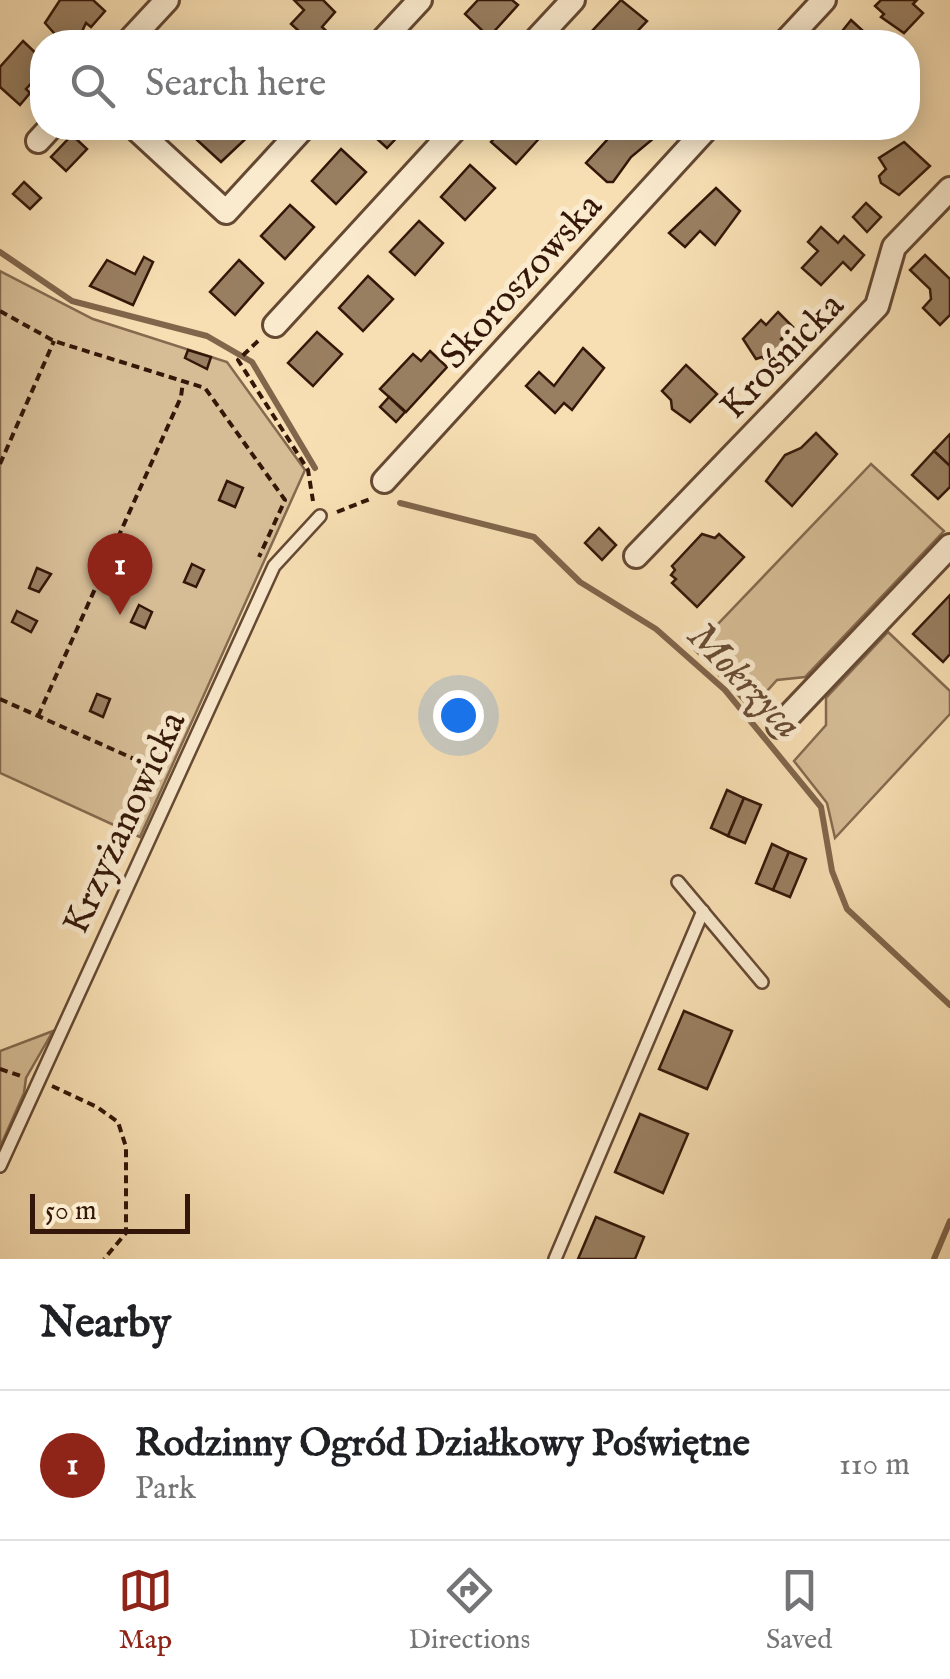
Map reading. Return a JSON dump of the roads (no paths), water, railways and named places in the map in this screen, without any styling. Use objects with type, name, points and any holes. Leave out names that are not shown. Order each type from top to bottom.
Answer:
[{"type":"street","points":[[139,30],[167,0]]},
{"type":"street","points":[[392,30],[420,0]]},
{"type":"street","points":[[545,30],[573,0]]},
{"type":"street","points":[[796,30],[824,0]]},
{"type":"street","points":[[148,140],[226,212],[292,140]]},
{"type":"street","points":[[275,325],[445,140]]},
{"type":"street","name":"Skoroszowska","points":[[384,481],[696,140]]},
{"type":"street","name":"Krośnicka","points":[[636,556],[876,306],[894,247],[950,189]]},
{"type":"street","points":[[779,726],[950,546]]},
{"type":"lane","name":"Krzyżanowicka","points":[[0,1166],[274,566],[320,516]]},
{"type":"lane","points":[[678,882],[762,982]]},
{"type":"lane","points":[[555,1259],[703,911]]},
{"type":"waterway","name":"Mokrzyca","points":[[0,252],[72,301],[207,336],[252,362],[315,468]]},
{"type":"waterway","name":"Mokrzyca","points":[[400,503],[534,537],[580,582],[656,629],[725,690],[821,807],[832,871],[847,909],[950,1005]]},
{"type":"waterway","name":"Mokrzyca","points":[[934,1259],[950,1221]]},
{"type":"place","name":"Rodzinny Ogród Działkowy Poświętne","points":[[120,615]]}]
